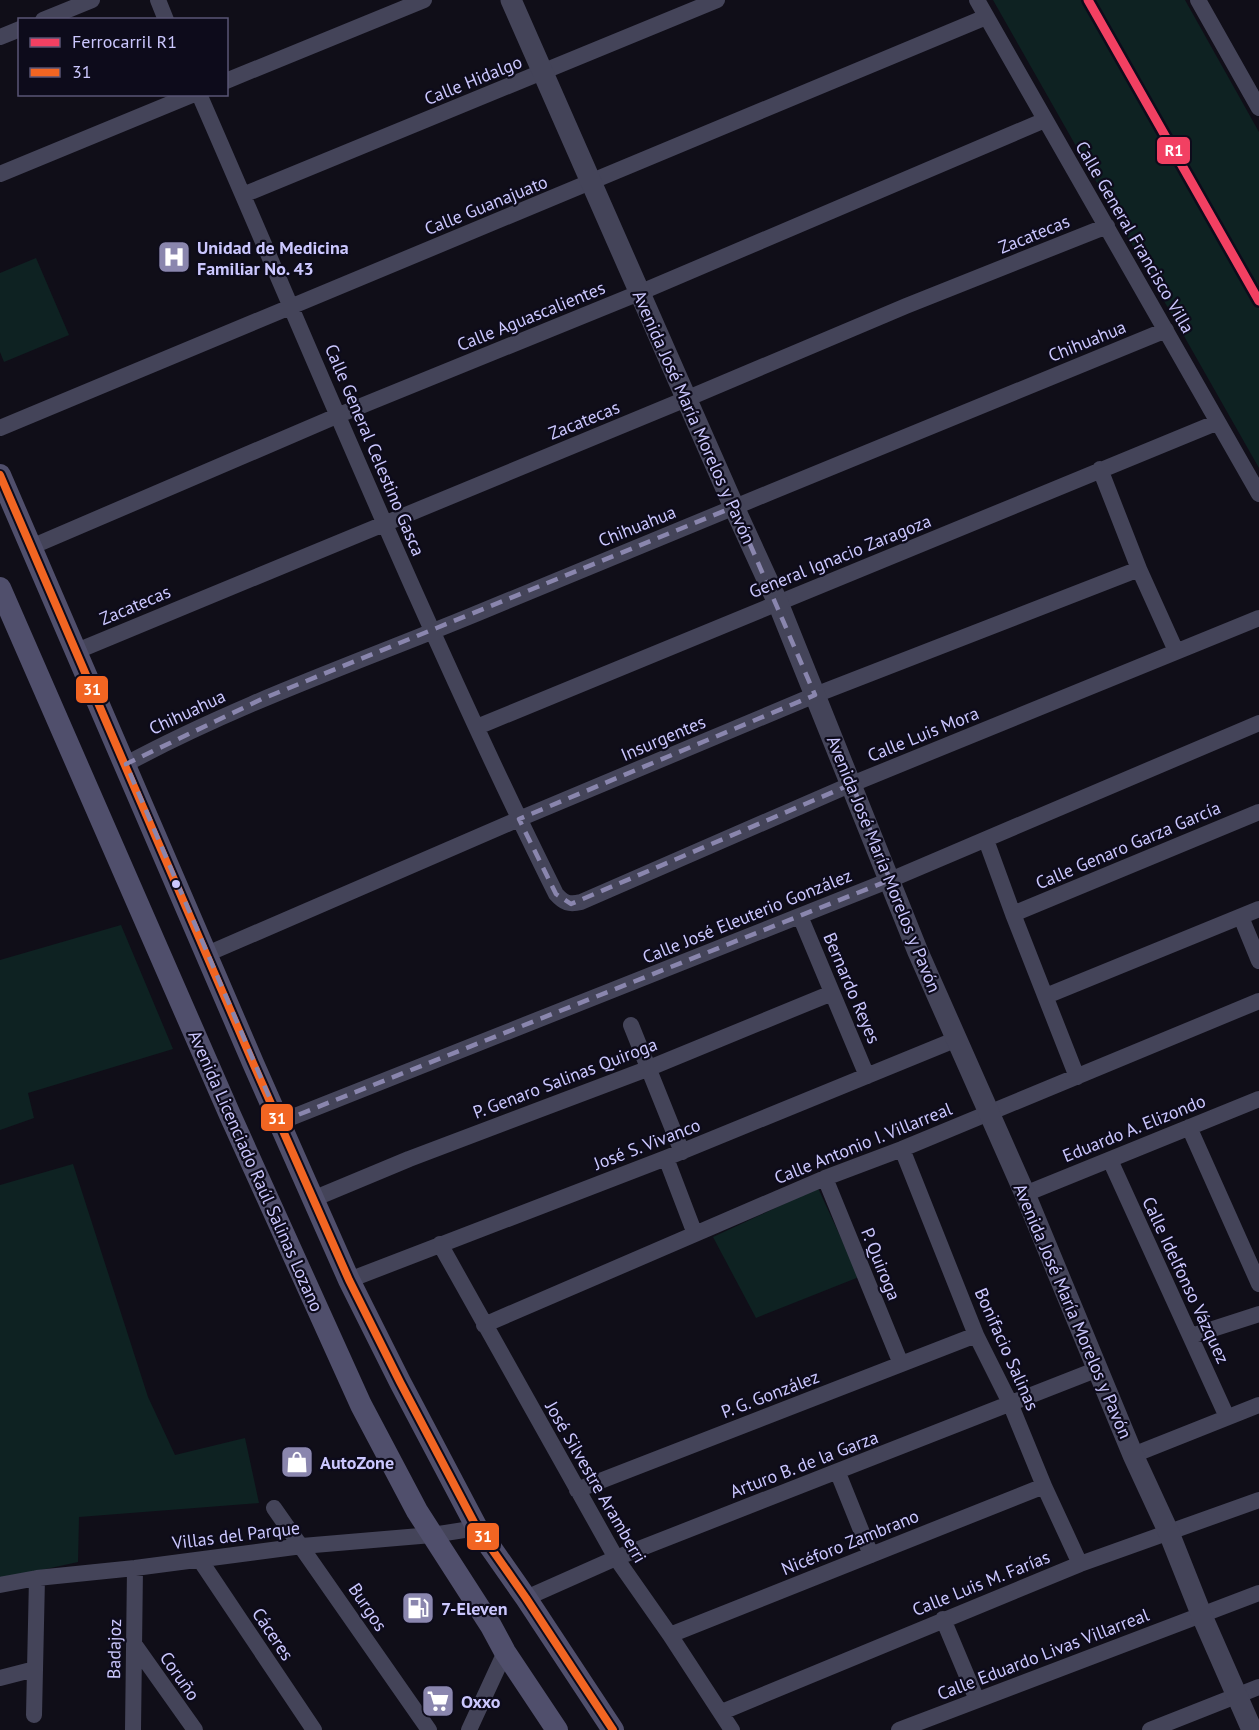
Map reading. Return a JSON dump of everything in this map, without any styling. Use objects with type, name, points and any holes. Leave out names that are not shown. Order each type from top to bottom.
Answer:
[{"type":"main road","points":[[0,475],[349,1280],[404,1391],[477,1528],[613,1730]]},
{"type":"main road","name":"Avenida Licenciado Raúl Salinas Lozano","points":[[0,588],[226,1108],[346,1372],[413,1505],[557,1730]]},
{"type":"street","points":[[49,18],[92,0]]},
{"type":"street","points":[[158,0],[165,18]]},
{"type":"street","points":[[228,80],[424,0]]},
{"type":"street","name":"Avenida José María Morelos y Pavón","points":[[511,0],[590,183],[778,603],[918,952],[1025,1194],[1133,1455],[1169,1533],[1202,1616],[1252,1730]]},
{"type":"street","name":"Calle Hidalgo","points":[[243,195],[717,0]]},
{"type":"street","name":"Calle General Francisco Villa","points":[[977,0],[1259,494]]},
{"type":"street","points":[[1198,0],[1259,108]]},
{"type":"street","name":"Calle Guanajuato","points":[[0,428],[986,17]]},
{"type":"street","points":[[0,37],[18,30]]},
{"type":"street","points":[[0,174],[189,96]]},
{"type":"street","name":"Calle General Celestino Gasca","points":[[200,96],[431,632],[556,894],[563,901],[571,904]]},
{"type":"street","name":"Calle Aguascalientes","points":[[31,547],[339,415],[639,293],[1046,120]]},
{"type":"street","name":"Zacatecas","points":[[77,651],[906,306],[1107,226]]},
{"type":"street","name":"Chihuahua","points":[[126,764],[191,730],[262,699],[431,632],[1166,330]]},
{"type":"street","name":"General Ignacio Zaragoza","points":[[477,727],[1218,422]]},
{"type":"street","points":[[1100,469],[1139,569],[1176,651]]},
{"type":"street","name":"Insurgentes","points":[[207,954],[519,819],[815,695],[1139,569]]},
{"type":"street","name":"Calle Luis Mora","points":[[571,904],[852,784],[1259,618]]},
{"type":"street","name":"Calle José Eleuterio González","points":[[280,1122],[890,880],[1259,723]]},
{"type":"street","name":"Calle Genaro Garza García","points":[[1013,914],[1259,812]]},
{"type":"street","points":[[986,840],[1077,1077]]},
{"type":"street","points":[[1046,996],[1259,909]]},
{"type":"street","name":"Bernardo Reyes","points":[[800,916],[867,1076]]},
{"type":"street","points":[[1241,917],[1259,962]]},
{"type":"street","name":"P. Genaro Salinas Quiroga","points":[[313,1199],[410,1159],[647,1069],[832,993]]},
{"type":"street","name":"Calle Antonio I. Villarreal","points":[[484,1325],[825,1178],[902,1149],[1259,1001]]},
{"type":"street","points":[[631,1025],[674,1155],[695,1234]]},
{"type":"street","name":"José S. Vivanco","points":[[349,1280],[674,1155],[957,1039]]},
{"type":"street","name":"Eduardo A. Elizondo","points":[[1025,1194],[1259,1099]]},
{"type":"street","points":[[1189,1126],[1259,1284]]},
{"type":"street","name":"Bonifacio Salinas","points":[[902,1149],[976,1335],[1010,1404],[1080,1564]]},
{"type":"street","name":"Calle Idelfonso Vázquez","points":[[1110,1160],[1227,1417]]},
{"type":"street","name":"P. Quiroga","points":[[825,1178],[901,1364]]},
{"type":"street","name":"José Silvestre Aramberri","points":[[440,1244],[616,1558],[732,1730]]},
{"type":"street","points":[[1191,1336],[1259,1314]]},
{"type":"street","name":"P. G. González","points":[[577,1490],[976,1335]]},
{"type":"street","name":"Arturo B. de la Garza","points":[[526,1598],[616,1558],[1098,1370]]},
{"type":"street","points":[[1133,1455],[1259,1406]]},
{"type":"street","points":[[838,1473],[871,1555]]},
{"type":"street","name":"Nicéforo Zambrano","points":[[670,1635],[1044,1486]]},
{"type":"street","name":"Calle Luis M. Farías","points":[[722,1712],[1080,1564],[1259,1500]]},
{"type":"street","name":"Burgos","points":[[274,1508],[429,1730]]},
{"type":"street","name":"Villas del Parque","points":[[0,1586],[37,1578],[135,1568],[302,1546],[432,1535],[477,1528]]},
{"type":"street","name":"Cáceres","points":[[200,1560],[314,1730]]},
{"type":"street","name":"Badajoz","points":[[133,1730],[135,1568]]},
{"type":"street","points":[[34,1715],[37,1578]]},
{"type":"street","name":"Calle Eduardo Livas Villarreal","points":[[898,1730],[1259,1593]]},
{"type":"street","points":[[943,1619],[977,1700]]},
{"type":"street","name":"Coruño","points":[[134,1644],[195,1730]]},
{"type":"street","points":[[469,1730],[505,1652]]},
{"type":"street","points":[[0,1678],[35,1670]]},
{"type":"street","points":[[1150,1730],[1259,1688]]},
{"type":"highlighted area","points":[[734,507],[815,695],[519,819],[556,894],[571,904],[852,784],[890,880],[280,1122],[126,764],[262,699]]},
{"type":"green space","points":[[993,0],[1185,0],[1259,132],[1259,468]]},
{"type":"green space","points":[[36,258],[69,335],[4,362],[0,352],[0,273]]},
{"type":"green space","points":[[121,925],[173,1049],[28,1093],[34,1118],[0,1130],[0,960]]},
{"type":"green space","points":[[73,1164],[148,1397],[175,1455],[245,1438],[259,1503],[79,1517],[78,1562],[0,1579],[0,1185]]},
{"type":"green space","points":[[818,1188],[859,1277],[756,1318],[713,1237]]},
{"type":"rail line","name":"R1","points":[[1088,0],[1259,301]]},
{"type":"transit line","name":"31","points":[[0,475],[349,1280],[477,1528],[613,1730]]},
{"type":"place","name":"Unidad de Medicina Familiar No. 43","points":[[174,257]]},
{"type":"place","name":"AutoZone","points":[[297,1462]]},
{"type":"place","name":"7-Eleven","points":[[418,1608]]},
{"type":"place","name":"Oxxo","points":[[438,1701]]}]
